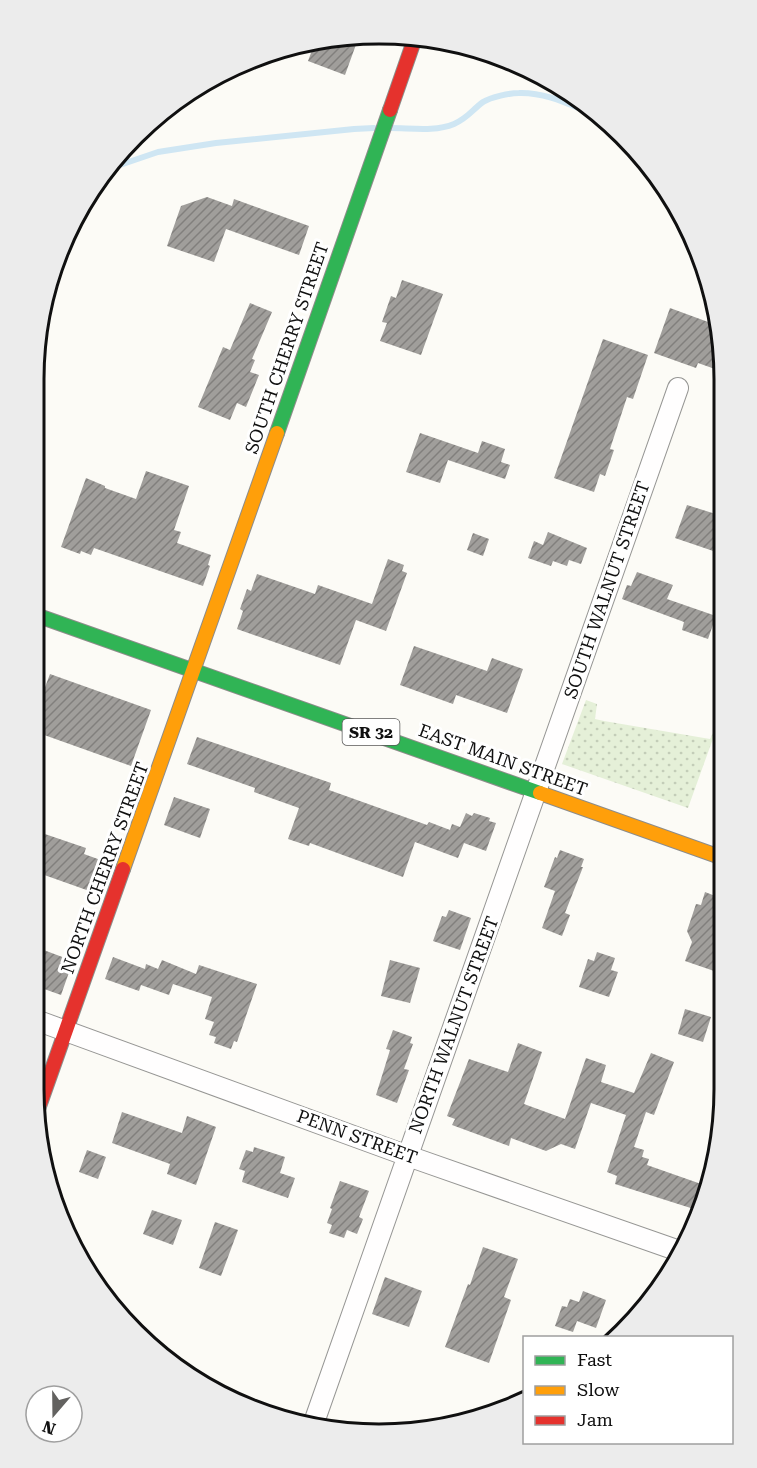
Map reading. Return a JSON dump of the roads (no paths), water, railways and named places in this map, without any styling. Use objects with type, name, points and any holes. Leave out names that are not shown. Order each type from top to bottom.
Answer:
[{"type":"street","name":"SOUTH CHERRY STREET","points":[[194,671],[413,45]]},
{"type":"street","name":"SOUTH WALNUT STREET","points":[[537,792],[678,388]]},
{"type":"street","name":"EAST MAIN STREET","points":[[44,618],[310,710],[714,855]]},
{"type":"street","name":"NORTH CHERRY STREET","points":[[44,1092],[194,671]]},
{"type":"street","name":"NORTH WALNUT STREET","points":[[315,1418],[537,792]]},
{"type":"street","name":"PENN STREET","points":[[44,1023],[408,1156],[673,1249]]},
{"type":"waterway","points":[[390,128],[431,129],[447,126],[463,119],[486,100],[519,93],[542,95],[572,106]]},
{"type":"waterway","points":[[122,164],[158,152],[216,143],[374,128]]}]
